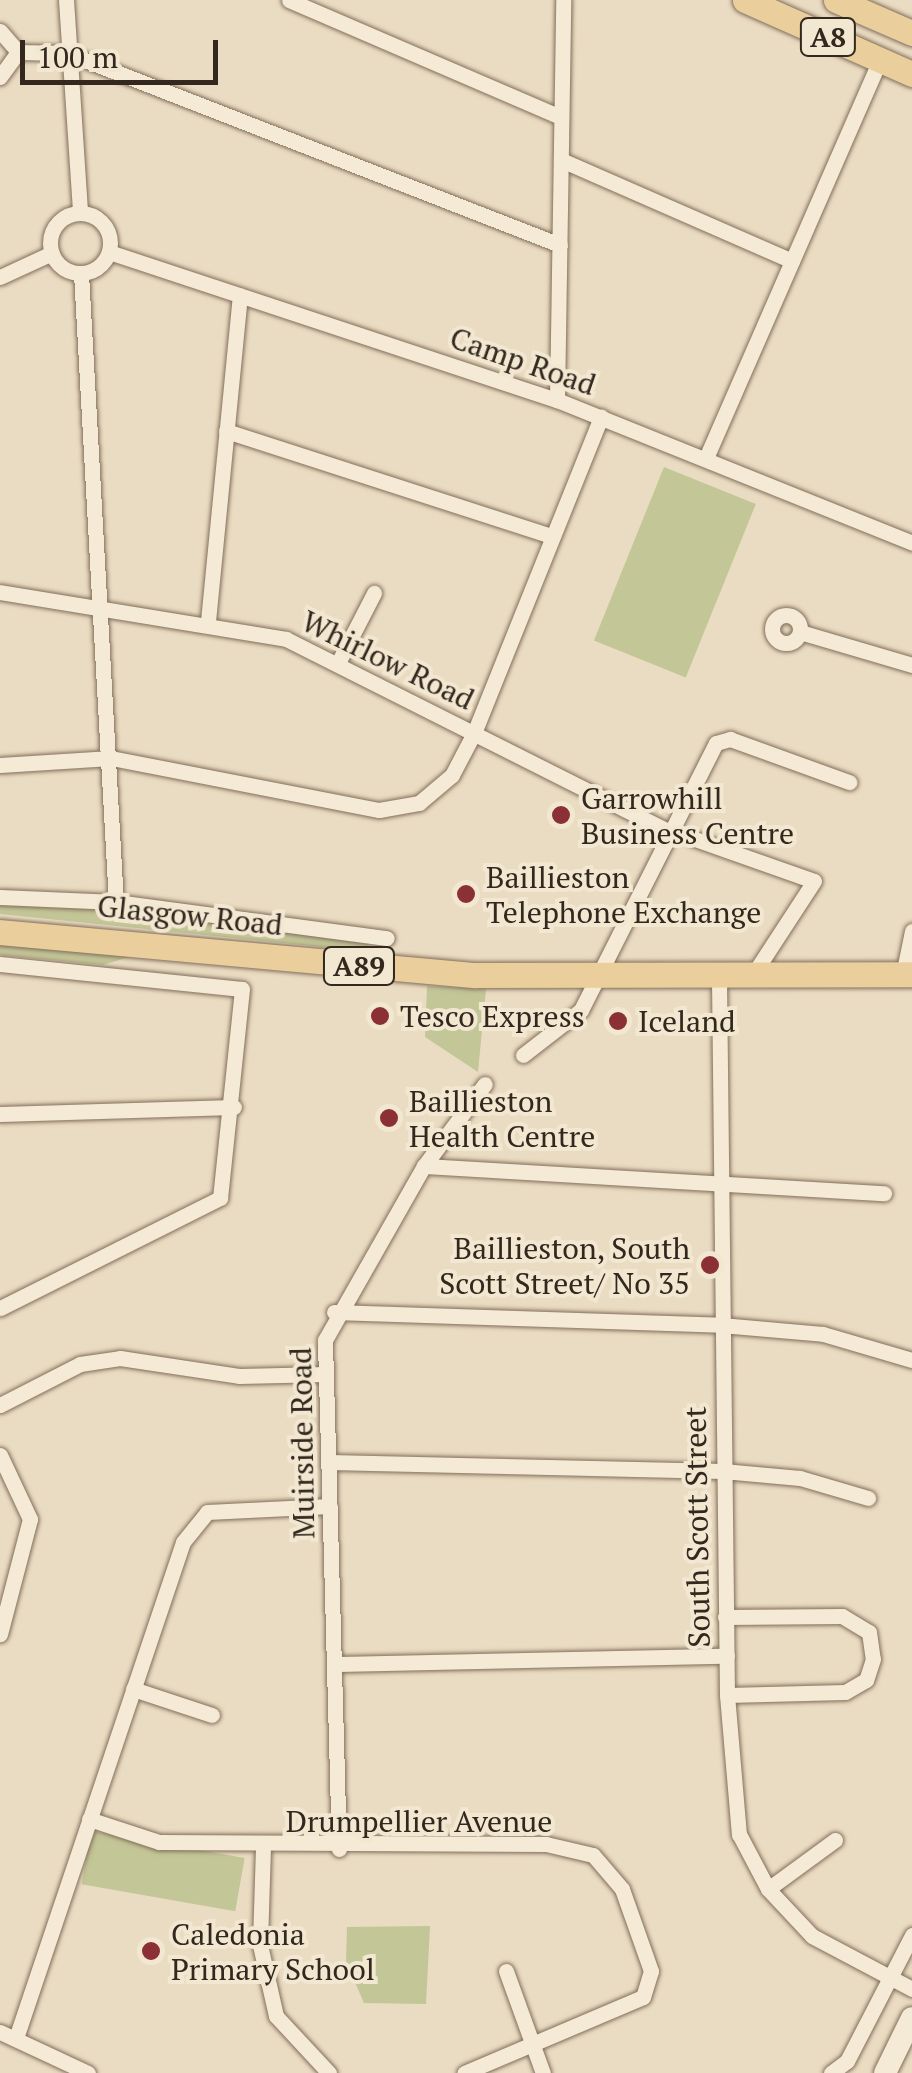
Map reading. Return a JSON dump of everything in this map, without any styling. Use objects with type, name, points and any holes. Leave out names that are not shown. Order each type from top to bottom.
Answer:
[{"type":"main road","name":"A8","points":[[744,0],[912,74]]},
{"type":"main road","name":"A8","points":[[845,4],[912,33]]},
{"type":"main road","points":[[837,40],[845,4]]},
{"type":"main road","name":"Glasgow Road","points":[[0,932],[598,980],[908,974]]},
{"type":"street","points":[[66,0],[80,213]]},
{"type":"street","points":[[289,0],[561,116]]},
{"type":"street","points":[[557,400],[564,0]]},
{"type":"street","points":[[0,31],[18,52],[67,53],[560,245]]},
{"type":"street","points":[[0,77],[18,52]]},
{"type":"street","points":[[706,458],[880,59]]},
{"type":"street","points":[[561,160],[792,261]]},
{"type":"street","points":[[80,213],[104,225],[109,252],[81,273]]},
{"type":"street","points":[[52,253],[56,226],[80,213]]},
{"type":"street","name":"Camp Road","points":[[109,252],[557,400],[912,543]]},
{"type":"street","points":[[52,253],[81,273]]},
{"type":"street","points":[[0,277],[52,253]]},
{"type":"street","points":[[81,273],[116,902]]},
{"type":"street","points":[[208,620],[240,296]]},
{"type":"street","points":[[0,765],[110,758],[398,809],[436,792],[474,733],[601,417]]},
{"type":"street","points":[[226,431],[551,536]]},
{"type":"street","name":"Whirlow Road","points":[[0,592],[208,620],[338,662],[671,833]]},
{"type":"street","points":[[338,662],[374,593]]},
{"type":"street","points":[[800,632],[912,665]]},
{"type":"street","points":[[523,1055],[582,1010],[716,743],[730,740],[849,782]]},
{"type":"street","points":[[692,838],[814,881],[750,979]]},
{"type":"street","name":"Glasgow Road","points":[[0,896],[116,902],[387,938]]},
{"type":"street","points":[[908,974],[912,931]]},
{"type":"street","points":[[0,964],[242,988],[234,1107],[220,1198],[0,1308]]},
{"type":"street","name":"South Scott Street","points":[[720,979],[727,1695],[738,1834],[768,1888],[812,1936],[912,1988]]},
{"type":"street","name":"Muirside Road","points":[[339,1849],[326,1374],[334,1312],[424,1166],[484,1084]]},
{"type":"street","points":[[0,1114],[234,1107]]},
{"type":"street","points":[[424,1166],[719,1179],[884,1193]]},
{"type":"street","points":[[334,1312],[722,1325],[823,1334],[912,1360]]},
{"type":"street","points":[[0,1405],[80,1364],[120,1358],[239,1376],[326,1374]]},
{"type":"street","points":[[0,1455],[30,1520],[0,1634]]},
{"type":"street","points":[[328,1462],[724,1471],[800,1478],[868,1498]]},
{"type":"street","points":[[16,2038],[183,1542],[207,1512],[330,1506]]},
{"type":"street","points":[[726,1617],[842,1616],[868,1632],[873,1659],[866,1680],[845,1692],[727,1695]]},
{"type":"street","points":[[334,1664],[727,1656]]},
{"type":"street","points":[[133,1690],[212,1715]]},
{"type":"street","name":"Drumpellier Avenue","points":[[89,1819],[160,1842],[339,1849],[546,1844],[593,1855],[622,1889],[651,1971],[643,1997],[534,2047],[464,2073]]},
{"type":"street","points":[[768,1888],[835,1840]]},
{"type":"street","points":[[262,1847],[260,1944],[276,2016],[329,2073]]},
{"type":"street","points":[[831,2073],[847,2061],[912,1935]]},
{"type":"street","points":[[506,1971],[543,2073]]},
{"type":"street","points":[[885,2073],[912,2018]]},
{"type":"street","points":[[0,2032],[88,2073]]},
{"type":"green space","points":[[664,467],[756,504],[686,677],[594,640]]},
{"type":"green space","points":[[26,902],[365,937],[371,952],[0,914],[0,903]]},
{"type":"green space","points":[[53,944],[142,953],[103,965],[0,955],[0,945]]},
{"type":"green space","points":[[427,986],[486,989],[478,1072],[425,1037]]},
{"type":"green space","points":[[91,1831],[245,1858],[235,1911],[82,1884]]},
{"type":"green space","points":[[430,1926],[426,2004],[364,2003],[346,1962],[347,1927]]},
{"type":"place","name":"Garrowhill Business Centre","points":[[561,815]]},
{"type":"place","name":"Baillieston Telephone Exchange","points":[[466,894]]},
{"type":"place","name":"Tesco Express","points":[[380,1016]]},
{"type":"place","name":"Iceland","points":[[618,1021]]},
{"type":"place","name":"Baillieston Health Centre","points":[[389,1118]]},
{"type":"place","name":"Baillieston, South Scott Street/ No 35","points":[[710,1265]]},
{"type":"place","name":"Caledonia Primary School","points":[[151,1951]]}]
